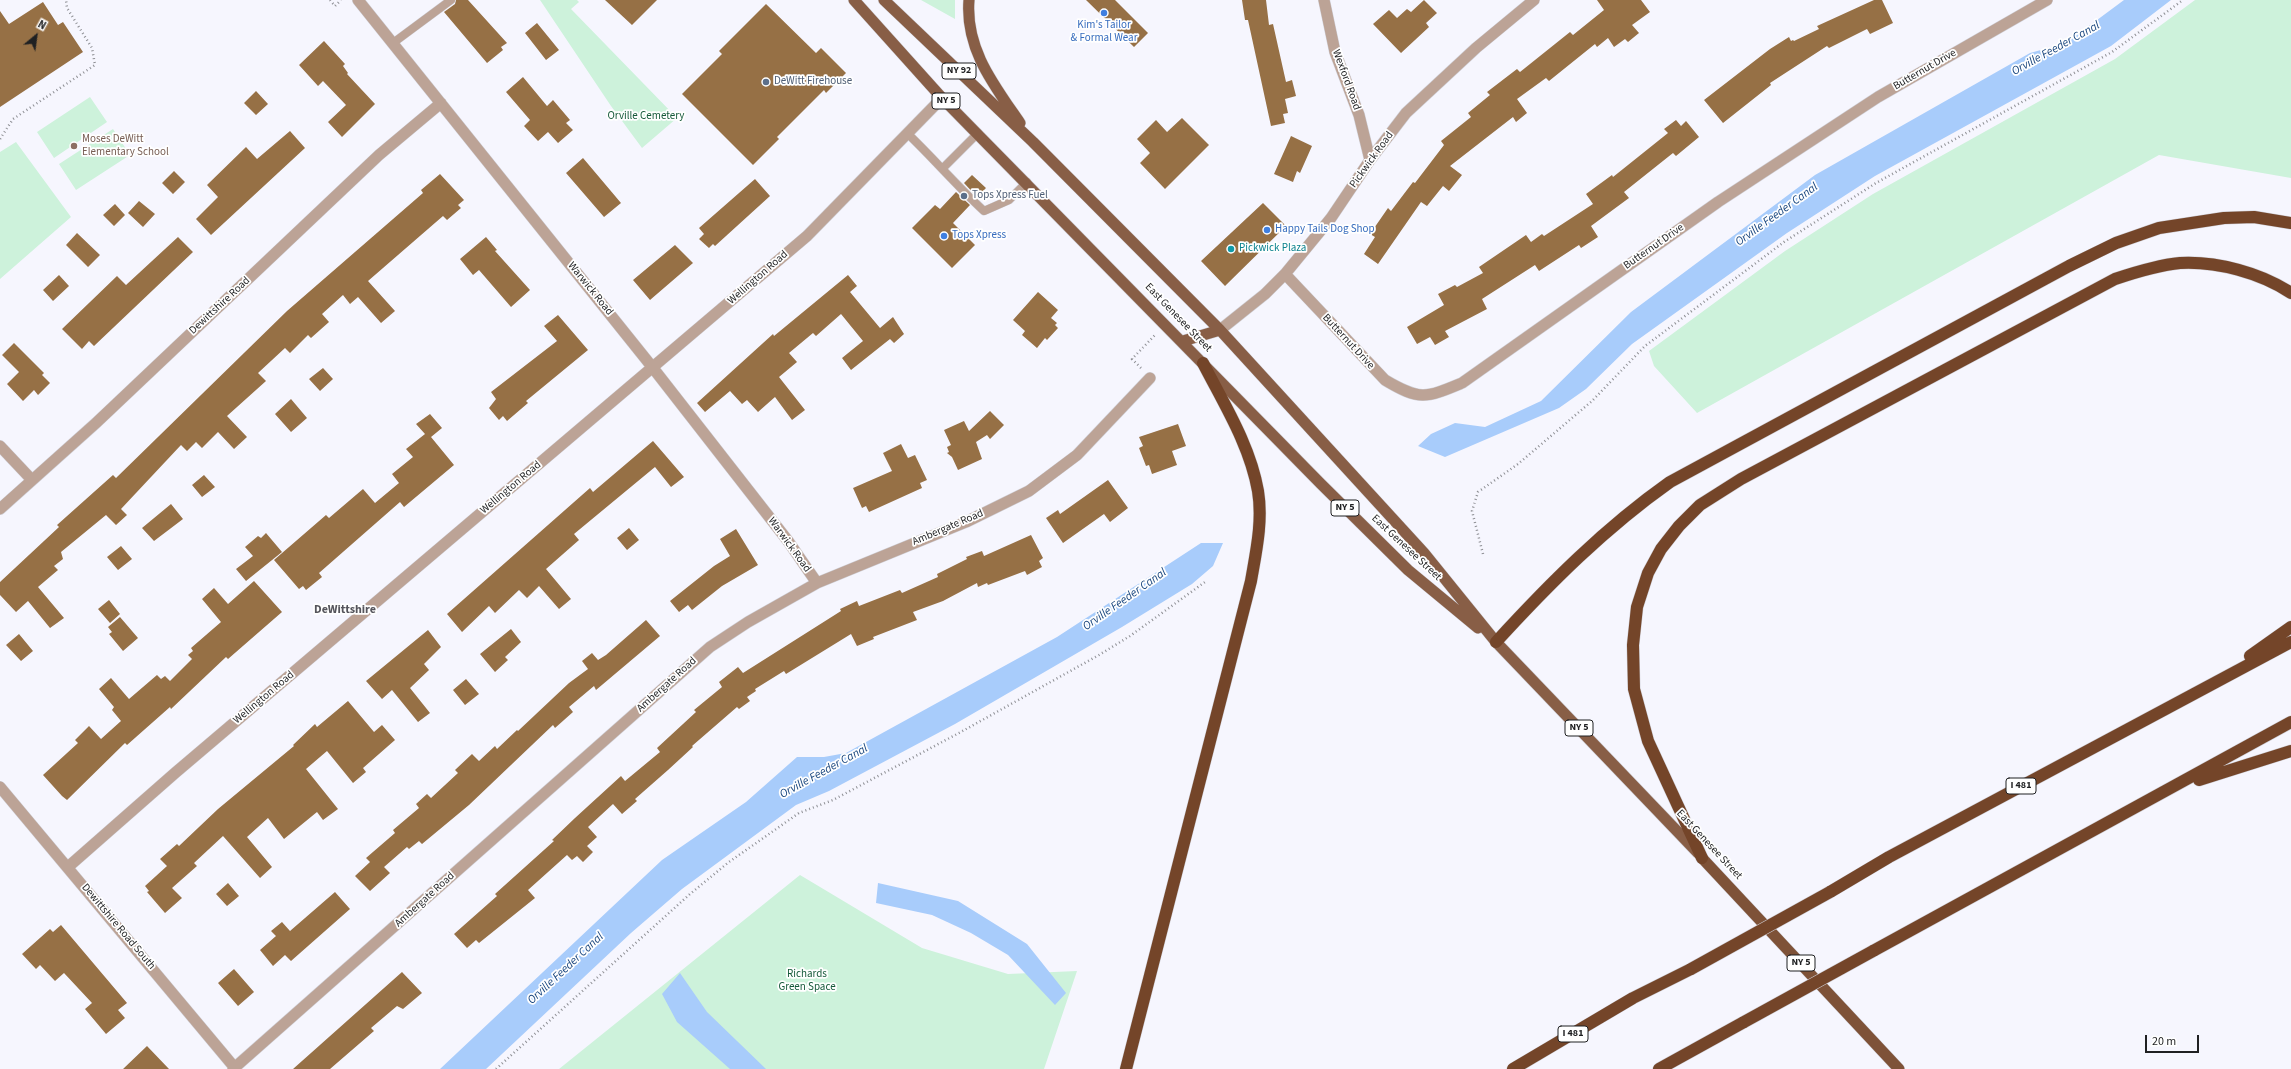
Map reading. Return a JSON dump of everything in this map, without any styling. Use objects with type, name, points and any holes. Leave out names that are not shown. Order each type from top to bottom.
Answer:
[{"type":"highway","points":[[1496,642],[1600,536],[1630,511],[1670,482],[2069,266],[2116,243],[2159,228],[2224,218],[2254,217],[2291,223]]},
{"type":"highway","points":[[1702,858],[1648,741],[1634,689],[1633,645],[1637,607],[1648,573],[1661,549],[1679,526],[1695,510],[1741,479],[2115,278],[2143,269],[2181,263],[2221,266],[2253,275],[2281,286],[2291,293]]},
{"type":"highway","points":[[1126,1069],[1250,582],[1259,531],[1258,491],[1242,438],[1203,363]]},
{"type":"highway","points":[[2213,683],[2291,626]]},
{"type":"highway","name":"I 481","points":[[1513,1069],[1633,998],[1691,969],[1890,857],[2291,642]]},
{"type":"highway","points":[[1659,1069],[2291,722]]},
{"type":"highway","points":[[2173,788],[2291,751]]},
{"type":"highway","name":"East Genesee Street","points":[[1702,858],[1899,1069]]},
{"type":"main road","name":"East Genesee Street","points":[[855,0],[942,98],[1027,182],[1203,363],[1408,570],[1496,642]]},
{"type":"main road","name":"East Genesee Street","points":[[884,0],[1033,142],[1220,330],[1424,553],[1496,642],[1702,858]]},
{"type":"main road","name":"NY 5","points":[[969,0],[968,11],[972,40],[984,70],[1033,142]]},
{"type":"main road","points":[[1183,341],[1220,330]]},
{"type":"street","name":"Warwick Road","points":[[358,0],[653,368],[788,541],[817,583]]},
{"type":"street","name":"Wexford Road","points":[[1324,0],[1335,52],[1359,115],[1370,160]]},
{"type":"street","name":"Pickwick Road","points":[[1220,330],[1259,299],[1285,274],[1331,218],[1370,160],[1406,113],[1476,48],[1534,0]]},
{"type":"street","name":"Butternut Drive","points":[[1285,274],[1385,380],[1402,391],[1430,396],[1462,383],[1718,202],[1871,102],[2030,4],[2047,0]]},
{"type":"street","name":"Wellington Road","points":[[68,867],[175,773],[807,236],[942,98]]},
{"type":"street","name":"Dewittshire Road","points":[[0,510],[96,423],[379,155],[441,103]]},
{"type":"street","name":"Ambergate Road","points":[[234,1068],[710,647],[748,622],[817,583],[966,522],[1029,491],[1077,455],[1150,378]]},
{"type":"street","points":[[0,446],[32,480]]},
{"type":"street","name":"Dewittshire Road South","points":[[0,786],[234,1068]]},
{"type":"lane","points":[[393,43],[452,0]]},
{"type":"lane","points":[[943,168],[978,133]]},
{"type":"lane","points":[[908,134],[943,168],[957,186],[984,211],[1009,200],[1027,182]]},
{"type":"path","points":[[0,140],[13,119],[95,65],[92,48],[67,8],[66,0]]},
{"type":"path","points":[[330,0],[335,6],[341,0]]},
{"type":"path","points":[[1483,554],[1472,510],[1478,492],[1518,464],[1592,401],[1645,346],[1784,242],[1876,183],[2112,52],[2183,0]]},
{"type":"path","points":[[1150,378],[1132,359],[1166,324]]},
{"type":"path","points":[[496,1069],[690,894],[729,862],[799,813],[833,800],[959,734],[1099,655],[1130,636],[1205,582]]},
{"type":"green space","name":"Orville Cemetery","points":[[540,0],[577,0],[579,2],[571,9],[677,118],[642,148],[611,106]]},
{"type":"green space","points":[[921,0],[955,0],[955,19]]},
{"type":"green space","points":[[2195,0],[2291,0],[2291,178],[2159,155],[1697,413],[1654,366],[1649,351],[1785,251],[1873,194],[2115,59]]},
{"type":"green space","points":[[90,97],[107,122],[54,158],[37,132]]},
{"type":"green space","points":[[113,129],[130,155],[76,190],[59,164]]},
{"type":"green space","points":[[16,142],[71,217],[0,279],[0,152]]},
{"type":"green space","name":"Richards Green Space","points":[[800,875],[922,948],[1008,974],[1077,971],[1044,1069],[559,1069]]},
{"type":"water","name":"Orville Feeder Canal","points":[[2124,0],[2171,0],[2111,46],[1875,176],[1787,233],[1632,344],[1586,389],[1559,408],[1445,457],[1418,446],[1431,434],[1455,423],[1485,427],[1541,401],[1631,312],[1815,175],[2030,53],[2066,43]]},
{"type":"water","name":"Orville Feeder Canal","points":[[1201,543],[1223,543],[1213,566],[1192,584],[1122,627],[955,724],[829,791],[796,805],[682,889],[631,933],[486,1069],[440,1069],[662,860],[746,802],[797,757],[824,757],[846,753],[1057,637]]},
{"type":"water","points":[[878,883],[958,901],[1027,944],[1066,993],[1055,1005],[1008,955],[971,933],[932,915],[876,903]]},
{"type":"water","points":[[680,973],[707,1012],[766,1069],[730,1069],[677,1022],[662,994]]},
{"type":"building","points":[[456,0],[468,0],[507,43],[501,47],[503,50],[487,63],[444,12],[455,4]]},
{"type":"building","points":[[605,0],[657,0],[632,25]]},
{"type":"building","points":[[1086,0],[1115,0],[1148,33],[1134,47]]},
{"type":"building","points":[[1242,0],[1266,0],[1269,25],[1273,24],[1286,82],[1292,80],[1296,96],[1285,99],[1288,113],[1283,114],[1285,123],[1271,126],[1248,20],[1245,20]]},
{"type":"building","points":[[1424,0],[1437,13],[1426,23],[1429,27],[1401,53],[1373,24],[1389,10],[1397,18],[1407,9],[1411,12]]},
{"type":"building","points":[[1597,0],[1641,0],[1650,12],[1632,25],[1639,33],[1628,42],[1625,39],[1614,47],[1608,38],[1597,47],[1595,44],[1549,81],[1546,78],[1517,99],[1527,113],[1516,122],[1513,117],[1450,166],[1462,175],[1449,191],[1443,186],[1427,206],[1421,202],[1378,264],[1364,254],[1375,237],[1370,234],[1388,208],[1391,211],[1413,182],[1415,183],[1444,145],[1441,141],[1471,117],[1468,113],[1490,95],[1487,92],[1517,69],[1520,72],[1570,32],[1573,35],[1604,10]]},
{"type":"building","points":[[1874,0],[1882,0],[1893,23],[1870,34],[1867,29],[1829,48],[1827,46],[1770,83],[1771,85],[1723,123],[1704,100],[1770,49],[1789,37],[1791,41],[1794,41],[1819,29],[1817,26]]},
{"type":"building","points":[[43,2],[58,25],[63,22],[83,52],[0,107],[0,11],[9,24]]},
{"type":"building","name":"DeWitt Firehouse","points":[[766,4],[816,53],[821,48],[846,73],[826,93],[824,90],[777,137],[779,139],[753,165],[682,94],[722,54],[719,51]]},
{"type":"building","points":[[537,23],[559,50],[546,60],[525,33]]},
{"type":"building","points":[[324,41],[345,64],[343,66],[348,73],[347,74],[375,104],[342,137],[328,122],[346,105],[323,81],[318,86],[299,65]]},
{"type":"building","points":[[523,77],[547,106],[553,100],[570,120],[566,123],[573,130],[558,143],[548,132],[538,141],[524,126],[530,120],[506,92]]},
{"type":"building","points":[[256,91],[268,104],[256,115],[244,103]]},
{"type":"building","points":[[1182,118],[1209,145],[1165,189],[1140,163],[1150,153],[1137,139],[1156,120],[1167,132]]},
{"type":"building","points":[[1676,120],[1681,126],[1686,121],[1699,137],[1676,156],[1673,153],[1624,192],[1629,198],[1591,226],[1598,237],[1581,248],[1579,245],[1539,271],[1535,265],[1482,299],[1487,309],[1445,331],[1449,337],[1435,345],[1430,337],[1417,344],[1407,327],[1444,305],[1438,294],[1455,285],[1457,287],[1483,273],[1479,267],[1526,235],[1531,242],[1542,234],[1544,236],[1593,204],[1586,194],[1612,175],[1613,177],[1668,133],[1664,129]]},
{"type":"building","points":[[290,131],[305,148],[211,235],[196,219],[218,197],[207,185],[246,147],[257,159]]},
{"type":"building","points":[[1291,136],[1312,146],[1300,173],[1297,171],[1293,182],[1274,174]]},
{"type":"building","points":[[583,158],[621,203],[604,217],[566,173]]},
{"type":"building","points":[[174,171],[185,182],[173,194],[162,183]]},
{"type":"building","points":[[440,174],[464,200],[458,205],[461,208],[447,220],[443,216],[368,281],[395,311],[381,323],[358,297],[350,304],[343,295],[322,314],[329,322],[311,338],[308,335],[290,353],[285,348],[258,373],[266,381],[227,416],[247,437],[234,449],[218,432],[202,448],[196,442],[187,451],[181,445],[121,509],[127,515],[116,525],[106,515],[61,552],[63,559],[54,566],[58,570],[38,587],[64,618],[50,628],[28,601],[16,612],[0,595],[0,582],[59,527],[57,525],[113,475],[116,478],[287,311],[423,193],[421,190]]},
{"type":"building","points":[[972,175],[986,188],[977,197],[964,183]]},
{"type":"building","points":[[755,179],[770,196],[715,246],[713,244],[709,248],[699,239],[704,234],[699,228]]},
{"type":"building","name":"Tops Xpress","points":[[956,192],[970,205],[953,223],[975,245],[952,268],[912,228],[935,205],[940,209]]},
{"type":"building","points":[[139,201],[155,214],[143,227],[128,213]]},
{"type":"building","name":"Pickwick Plaza","points":[[1263,203],[1286,226],[1225,286],[1201,261]]},
{"type":"building","points":[[115,204],[125,215],[114,226],[103,215]]},
{"type":"building","points":[[77,233],[100,255],[88,267],[66,245]]},
{"type":"building","points":[[178,237],[193,252],[94,346],[89,341],[82,349],[62,329],[117,276],[126,285]]},
{"type":"building","points":[[486,237],[497,250],[495,251],[530,290],[511,307],[479,270],[473,275],[460,259]]},
{"type":"building","points":[[675,245],[693,263],[650,300],[633,280]]},
{"type":"building","points":[[59,275],[69,286],[53,301],[43,290]]},
{"type":"building","points":[[848,275],[857,286],[850,292],[880,328],[893,317],[904,334],[894,343],[890,339],[851,370],[842,358],[863,341],[841,314],[816,336],[813,333],[789,353],[797,362],[779,377],[805,410],[792,420],[775,397],[758,412],[747,400],[742,404],[730,391],[705,412],[697,403],[773,334],[774,336]]},
{"type":"building","points":[[1038,292],[1058,310],[1051,318],[1057,323],[1055,325],[1058,328],[1047,340],[1045,338],[1037,348],[1022,335],[1025,331],[1013,320]]},
{"type":"building","points":[[558,315],[588,350],[526,401],[528,403],[507,421],[503,416],[499,420],[489,408],[496,399],[491,392],[557,341],[544,326]]},
{"type":"building","points":[[14,343],[44,373],[42,375],[50,383],[38,395],[34,390],[23,401],[7,384],[19,372],[2,355]]},
{"type":"building","points":[[323,368],[333,379],[320,391],[309,379]]},
{"type":"building","points":[[291,399],[307,418],[291,432],[275,414]]},
{"type":"building","points":[[990,411],[1004,425],[990,439],[987,435],[976,442],[982,459],[958,470],[952,457],[947,453],[949,452],[947,447],[951,445],[944,430],[964,421],[969,431]]},
{"type":"building","points":[[430,414],[442,428],[431,437],[454,465],[404,507],[400,502],[319,573],[322,577],[306,590],[303,586],[299,589],[274,560],[326,515],[329,518],[363,489],[375,503],[399,483],[392,474],[413,457],[406,449],[425,434],[416,424]]},
{"type":"building","points":[[1178,424],[1186,446],[1172,451],[1177,465],[1152,474],[1149,465],[1146,466],[1139,448],[1143,446],[1139,437]]},
{"type":"building","points":[[653,441],[684,477],[671,487],[655,467],[574,534],[579,540],[546,569],[571,599],[559,609],[539,586],[527,598],[519,590],[495,613],[489,606],[462,632],[447,614],[590,488],[593,492]]},
{"type":"building","points":[[901,444],[908,458],[915,455],[927,480],[920,483],[922,488],[869,512],[866,506],[862,508],[853,488],[892,471],[883,453]]},
{"type":"building","points":[[204,475],[215,487],[202,497],[192,485]]},
{"type":"building","points":[[1108,480],[1128,508],[1110,522],[1104,514],[1063,543],[1046,518],[1058,510],[1060,514]]},
{"type":"building","points":[[171,504],[183,519],[154,541],[142,528]]},
{"type":"building","points":[[629,528],[639,540],[627,550],[617,538]]},
{"type":"building","points":[[736,529],[758,565],[722,586],[692,610],[688,605],[679,612],[670,601],[714,566],[730,556],[720,539]]},
{"type":"building","points":[[266,533],[282,552],[246,581],[236,569],[253,556],[245,547],[258,536],[261,538]]},
{"type":"building","points":[[1031,535],[1043,558],[1039,561],[1042,567],[1027,575],[1025,571],[988,585],[987,583],[978,587],[977,583],[943,601],[913,612],[917,620],[873,637],[874,639],[857,646],[851,634],[786,674],[784,671],[755,689],[756,691],[747,697],[750,701],[739,709],[737,707],[692,746],[693,747],[635,799],[637,801],[622,814],[613,804],[588,827],[597,837],[587,846],[593,852],[583,862],[577,856],[572,860],[567,855],[528,890],[535,898],[479,943],[476,940],[467,948],[454,934],[497,896],[495,894],[554,841],[552,840],[621,776],[625,781],[660,752],[657,748],[696,712],[694,710],[722,687],[719,682],[738,667],[743,673],[841,611],[840,609],[857,601],[859,606],[900,590],[902,593],[938,577],[937,574],[967,559],[966,557],[982,551],[984,556]]},
{"type":"building","points":[[121,546],[132,559],[118,570],[107,557]]},
{"type":"building","points":[[254,581],[282,612],[228,659],[226,657],[171,709],[170,707],[127,745],[125,743],[67,800],[62,796],[43,775],[78,743],[75,740],[89,726],[101,739],[121,721],[112,710],[114,707],[99,689],[111,678],[129,699],[157,675],[161,679],[165,676],[170,681],[192,659],[188,655],[193,651],[191,648],[221,622],[202,599],[214,588],[228,604]]},
{"type":"building","points":[[109,600],[120,614],[110,623],[98,609]]},
{"type":"building","points":[[120,617],[138,638],[123,651],[109,634],[112,632],[108,627]]},
{"type":"building","points":[[646,620],[660,636],[596,690],[594,686],[569,707],[573,712],[555,728],[553,725],[469,805],[422,844],[419,841],[409,849],[407,847],[384,867],[390,873],[370,891],[355,876],[370,862],[366,858],[395,833],[393,830],[419,808],[416,804],[427,794],[431,798],[458,773],[455,770],[472,754],[479,761],[495,746],[497,749],[569,683],[588,669],[582,661],[592,653],[598,660],[606,655]]},
{"type":"building","points":[[511,629],[521,642],[505,657],[508,660],[495,672],[480,654]]},
{"type":"building","points":[[428,630],[441,647],[424,664],[429,670],[410,688],[430,713],[418,722],[392,690],[382,699],[366,681]]},
{"type":"building","points":[[19,634],[33,651],[21,661],[6,645]]},
{"type":"building","points":[[466,679],[479,694],[465,705],[453,690]]},
{"type":"building","points":[[348,701],[374,732],[382,725],[395,740],[363,768],[366,772],[353,783],[327,751],[306,769],[338,809],[323,820],[317,812],[284,839],[268,818],[247,837],[272,867],[260,878],[223,836],[194,863],[197,866],[172,888],[182,898],[165,913],[147,892],[149,891],[145,886],[167,866],[160,859],[177,844],[179,846],[218,809],[294,746],[293,745],[315,724],[317,727]]},
{"type":"building","points":[[228,883],[239,896],[227,906],[216,894]]},
{"type":"building","points":[[335,892],[350,909],[291,961],[285,955],[273,966],[260,950],[276,936],[271,931],[282,922],[290,931]]},
{"type":"building","points":[[61,925],[127,1003],[118,1010],[125,1018],[106,1034],[85,1009],[92,1003],[64,973],[55,981],[40,965],[36,969],[22,954],[50,929],[53,932]]},
{"type":"building","points":[[234,969],[254,992],[238,1006],[218,983]]},
{"type":"building","points":[[402,972],[422,993],[403,1009],[397,1006],[371,1028],[374,1031],[330,1069],[293,1069]]},
{"type":"building","points":[[147,1046],[169,1069],[123,1069]]},
{"type":"place","name":"Kim's Tailor & Formal Wear","points":[[1104,13]]},
{"type":"place","name":"DeWitt Firehouse","points":[[766,82]]},
{"type":"place","name":"Moses DeWitt Elementary School","points":[[74,146]]},
{"type":"place","name":"Tops Xpress Fuel","points":[[964,196]]},
{"type":"place","name":"Happy Tails Dog Shop","points":[[1267,230]]},
{"type":"place","name":"Tops Xpress","points":[[944,236]]},
{"type":"place","name":"Pickwick Plaza","points":[[1231,249]]},
{"type":"district","name":"DeWittshire","points":[[345,610]]}]
